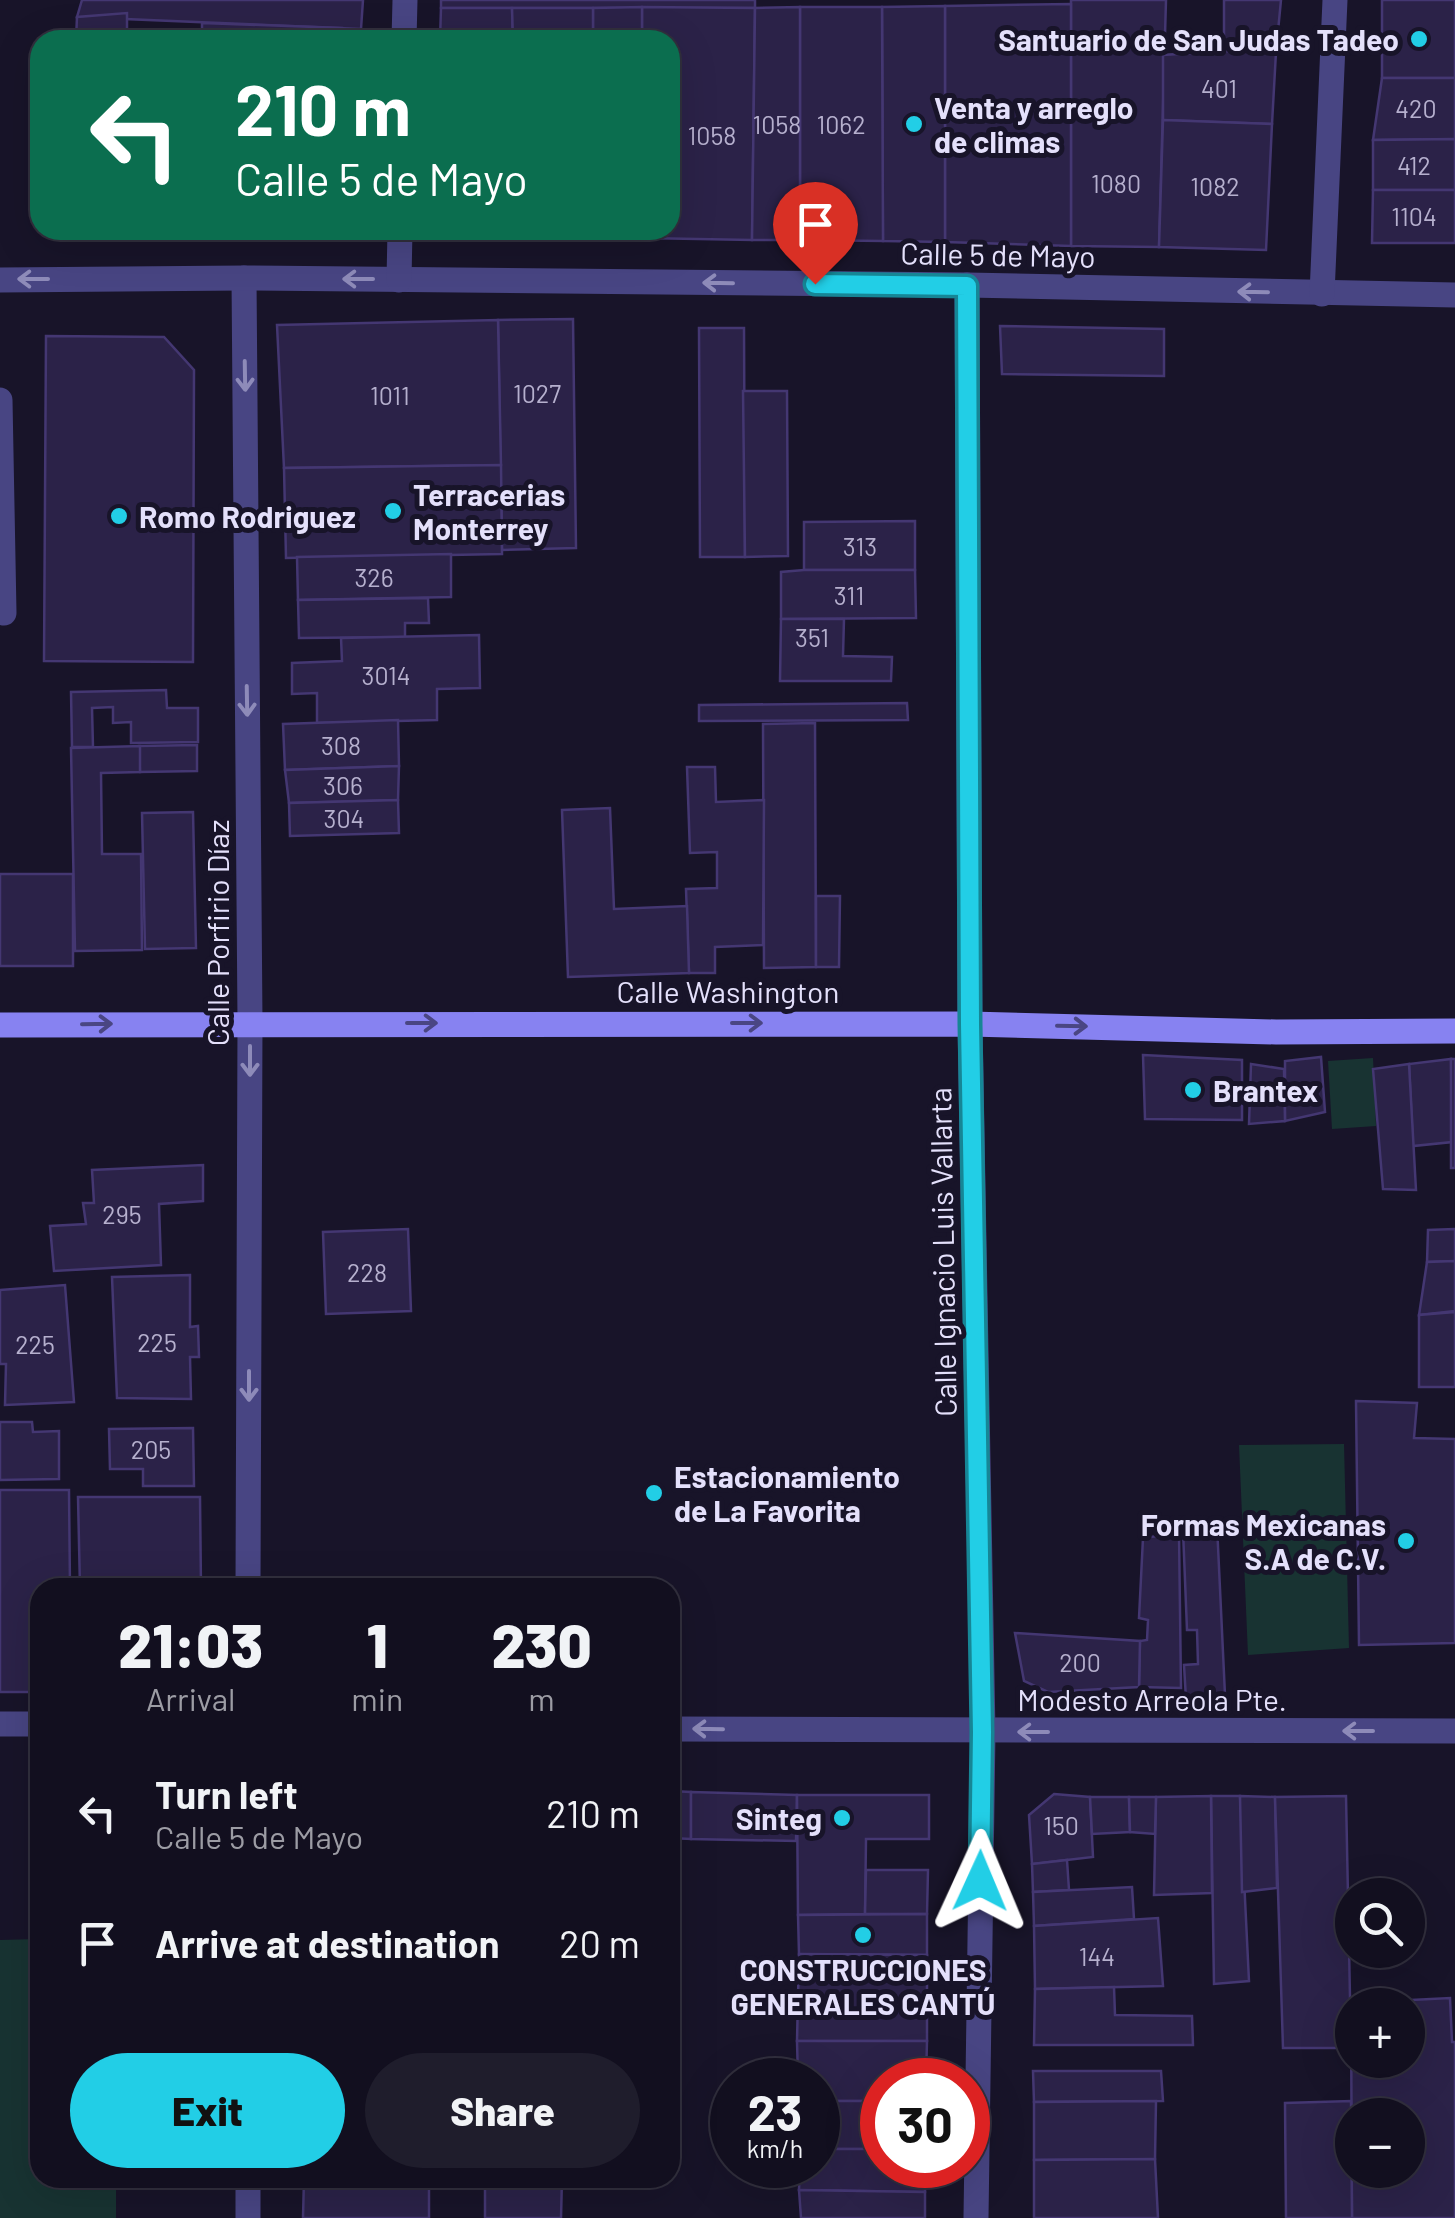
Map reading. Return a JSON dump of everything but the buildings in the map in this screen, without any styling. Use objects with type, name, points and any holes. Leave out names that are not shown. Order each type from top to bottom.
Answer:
[{"type":"main road","name":"Calle Washington","points":[[0,1025],[970,1024],[1276,1032],[1455,1030]]},
{"type":"street","points":[[404,30],[405,0]]},
{"type":"street","points":[[1322,294],[1335,0]]},
{"type":"street","points":[[398,280],[400,240]]},
{"type":"street","name":"Calle 5 de Mayo","points":[[0,280],[244,278],[1455,296]]},
{"type":"street","name":"Calle Porfirio Díaz","points":[[244,278],[250,1022],[248,1578]]},
{"type":"street","name":"Calle Ignacio Luis Vallarta","points":[[967,286],[970,1024],[982,1732],[976,2218]]},
{"type":"street","points":[[0,400],[4,613]]},
{"type":"street","points":[[0,1724],[30,1724]]},
{"type":"street","name":"Modesto Arreola Pte.","points":[[680,1729],[1455,1731]]},
{"type":"street","points":[[248,2188],[248,2218]]},
{"type":"green space","points":[[1373,1058],[1376,1126],[1332,1129],[1328,1061]]},
{"type":"green space","points":[[1344,1444],[1349,1648],[1248,1655],[1239,1445]]},
{"type":"green space","points":[[30,1939],[30,2188],[116,2188],[116,2218],[0,2218],[0,1940]]},
{"type":"place","name":"Santuario de San Judas Tadeo","points":[[1419,39]]},
{"type":"place","name":"Venta y arreglo de climas","points":[[914,124]]},
{"type":"place","name":"Terracerias Monterrey","points":[[393,511]]},
{"type":"place","name":"Romo Rodriguez","points":[[119,516]]},
{"type":"place","name":"Brantex","points":[[1193,1090]]},
{"type":"place","name":"Estacionamiento de La Favorita","points":[[654,1493]]},
{"type":"place","name":"Formas Mexicanas S.A de C.V.","points":[[1406,1541]]},
{"type":"place","name":"Sinteg","points":[[842,1818]]},
{"type":"place","name":"CONSTRUCCIONES GENERALES CANTÚ","points":[[863,1935]]},
{"type":"route","points":[[815,284],[967,286],[970,1024],[982,1732],[980,1881]]}]
